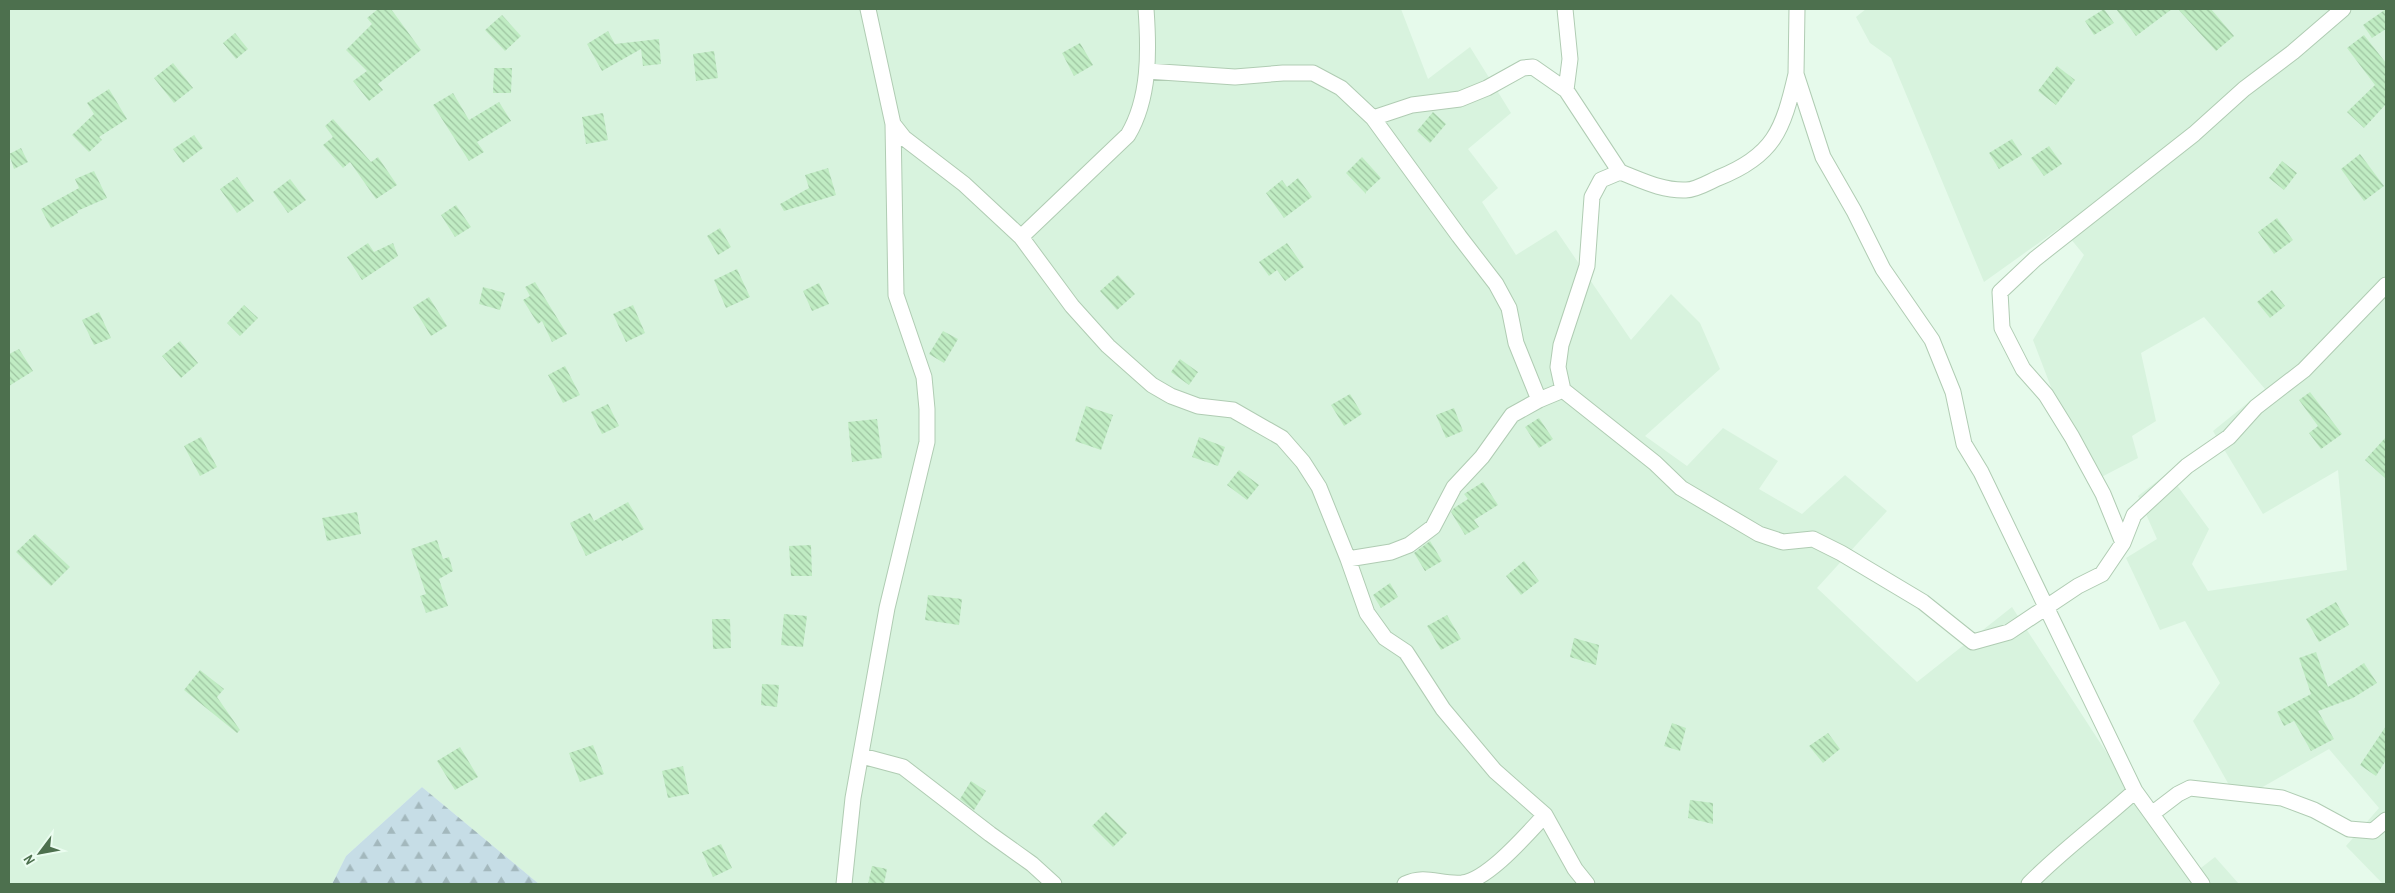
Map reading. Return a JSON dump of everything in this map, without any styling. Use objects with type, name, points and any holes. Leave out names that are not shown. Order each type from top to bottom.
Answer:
[{"type":"street","points":[[844,884],[853,798],[887,608],[927,442],[928,410],[924,377],[896,295],[893,124],[868,9]]},
{"type":"street","points":[[1021,237],[1128,135],[1136,121],[1146,71],[1146,9]]},
{"type":"street","points":[[1565,9],[1570,59],[1566,90]]},
{"type":"street","points":[[1373,118],[1412,105],[1460,99],[1487,88],[1523,68],[1533,67],[1566,90],[1620,172],[1659,188],[1688,191],[1738,171],[1771,145],[1787,112],[1796,74],[1797,9]]},
{"type":"street","points":[[2123,543],[2104,494],[2072,437],[2046,395],[2023,368],[2002,328],[2000,292],[2035,259],[2194,134],[2244,90],[2294,52],[2343,9]]},
{"type":"street","points":[[1146,71],[1235,77],[1283,73],[1313,73],[1342,88],[1373,118],[1496,284],[1509,308],[1516,343],[1539,400]]},
{"type":"street","points":[[1796,74],[1822,157],[1854,211],[1883,269],[1932,340],[1953,392],[1964,444],[1980,472],[2135,791],[2202,884]]},
{"type":"street","points":[[893,124],[904,138],[964,184],[1021,237],[1072,306],[1108,346],[1152,385],[1171,396],[1198,406],[1233,410],[1282,438],[1303,462],[1319,487],[1348,559],[1366,613],[1385,638],[1406,652],[1443,709],[1495,771],[1545,815],[1575,868],[1587,884]]},
{"type":"street","points":[[1620,172],[1601,180],[1592,197],[1587,266],[1561,345],[1558,367],[1563,390],[1655,463],[1681,488],[1759,534],[1783,542],[1813,539],[1841,553],[1923,602],[1973,642],[2009,632],[2102,574],[2123,543],[2134,515],[2187,466],[2229,437],[2256,407],[2304,370],[2386,285]]},
{"type":"street","points":[[1348,559],[1390,552],[1409,545],[1433,527],[1454,487],[1482,457],[1512,415],[1539,400],[1563,390]]},
{"type":"street","points":[[862,756],[903,767],[1032,864],[1054,884]]},
{"type":"street","points":[[2152,813],[2178,794],[2190,788],[2282,798],[2314,810],[2349,828],[2373,831],[2386,820]]},
{"type":"street","points":[[2029,884],[2056,856],[2104,819],[2135,791]]},
{"type":"street","points":[[1405,884],[1417,878],[1464,883],[1495,866],[1545,815]]},
{"type":"shaded area","points":[[9,9],[1401,9],[1428,79],[1470,47],[1511,113],[1468,149],[1498,188],[1482,202],[1516,255],[1556,230],[1631,340],[1671,294],[1700,323],[1720,369],[1645,436],[1687,466],[1723,428],[1778,461],[1759,489],[1802,514],[1845,475],[1887,511],[1817,588],[1917,682],[2012,607],[2188,878],[2215,857],[2239,884],[539,884],[422,787],[346,856],[332,884],[9,884]]},
{"type":"shaded area","points":[[1866,9],[2386,9],[2386,884],[2383,884],[2346,846],[2379,808],[2329,749],[2238,801],[2193,721],[2220,683],[2185,621],[2160,630],[2126,558],[2157,539],[2138,496],[2168,473],[2209,529],[2192,564],[2208,591],[2347,570],[2338,470],[2263,514],[2213,431],[2265,389],[2204,317],[2141,353],[2156,421],[2132,436],[2138,458],[2088,484],[2033,340],[2084,255],[2061,227],[1984,282],[1891,58],[1870,43],[1856,17]]},
{"type":"green space","points":[[422,787],[539,884],[332,884],[346,856]]},
{"type":"building","points":[[378,9],[391,9],[421,50],[378,84],[383,90],[369,101],[353,81],[367,71],[346,50],[372,24],[367,18]]},
{"type":"building","points":[[2104,9],[2114,23],[2094,35],[2085,21]]},
{"type":"building","points":[[2116,9],[2172,9],[2136,36]]},
{"type":"building","points":[[2178,9],[2211,9],[2234,36],[2216,51]]},
{"type":"building","points":[[2386,9],[2386,29],[2372,38],[2363,25]]},
{"type":"building","points":[[502,15],[521,36],[505,51],[485,30]]},
{"type":"building","points":[[608,31],[615,44],[659,39],[661,64],[643,66],[641,49],[602,71],[587,44]]},
{"type":"building","points":[[235,33],[248,49],[236,59],[223,43]]},
{"type":"building","points":[[2364,35],[2386,63],[2386,104],[2364,128],[2347,112],[2375,85],[2347,48]]},
{"type":"building","points":[[1080,43],[1093,65],[1074,76],[1062,53]]},
{"type":"building","points":[[714,51],[718,78],[696,81],[693,54]]},
{"type":"building","points":[[173,63],[193,88],[174,103],[154,78]]},
{"type":"building","points":[[2057,66],[2075,80],[2056,105],[2038,91]]},
{"type":"building","points":[[494,68],[512,68],[511,93],[493,93]]},
{"type":"building","points":[[109,89],[127,119],[99,137],[102,140],[89,152],[72,135],[94,114],[87,103]]},
{"type":"building","points":[[453,93],[469,120],[499,102],[511,121],[477,142],[484,152],[469,161],[433,105]]},
{"type":"building","points":[[1433,112],[1446,124],[1430,143],[1417,131]]},
{"type":"building","points":[[603,113],[608,140],[586,144],[582,117]]},
{"type":"building","points":[[333,119],[371,162],[378,157],[397,185],[376,199],[350,162],[343,168],[323,145],[333,137],[325,126]]},
{"type":"building","points":[[194,135],[203,148],[183,163],[173,149]]},
{"type":"building","points":[[2012,139],[2022,155],[1999,169],[1989,153]]},
{"type":"building","points":[[2049,146],[2062,164],[2044,176],[2031,158]]},
{"type":"building","points":[[21,148],[28,162],[14,169],[9,154]]},
{"type":"building","points":[[2360,154],[2384,186],[2364,201],[2341,169]]},
{"type":"building","points":[[1362,157],[1381,178],[1366,194],[1346,173]]},
{"type":"building","points":[[2282,161],[2297,173],[2284,190],[2269,178]]},
{"type":"building","points":[[828,168],[836,195],[784,211],[780,204],[809,188],[805,175]]},
{"type":"building","points":[[94,171],[107,198],[77,211],[78,213],[51,228],[41,209],[79,188],[75,179]]},
{"type":"building","points":[[237,177],[254,201],[237,213],[220,189]]},
{"type":"building","points":[[1298,178],[1312,197],[1284,218],[1266,193],[1282,180],[1287,187]]},
{"type":"building","points":[[290,179],[306,200],[288,213],[273,192]]},
{"type":"building","points":[[456,205],[471,227],[455,237],[441,215]]},
{"type":"building","points":[[2277,218],[2293,240],[2274,254],[2258,232]]},
{"type":"building","points":[[720,228],[731,247],[718,255],[707,236]]},
{"type":"building","points":[[368,243],[374,252],[393,243],[398,256],[362,280],[347,257]]},
{"type":"building","points":[[1287,243],[1304,267],[1285,281],[1277,270],[1269,276],[1259,262]]},
{"type":"building","points":[[737,269],[750,297],[726,308],[714,280]]},
{"type":"building","points":[[1118,275],[1135,294],[1117,310],[1100,291]]},
{"type":"building","points":[[535,282],[567,334],[552,342],[542,321],[538,324],[523,300],[530,296],[525,287]]},
{"type":"building","points":[[819,283],[829,304],[812,311],[803,291]]},
{"type":"building","points":[[483,287],[505,293],[500,310],[479,304]]},
{"type":"building","points":[[2272,290],[2285,306],[2270,318],[2257,302]]},
{"type":"building","points":[[429,297],[447,326],[431,336],[413,307]]},
{"type":"building","points":[[244,305],[258,318],[240,336],[227,323]]},
{"type":"building","points":[[633,305],[645,333],[626,342],[613,314]]},
{"type":"building","points":[[99,312],[111,338],[94,345],[82,320]]},
{"type":"building","points":[[943,331],[958,339],[944,363],[929,354]]},
{"type":"building","points":[[180,341],[198,363],[181,378],[162,356]]},
{"type":"building","points":[[19,349],[33,371],[9,386],[9,354]]},
{"type":"building","points":[[1180,359],[1198,372],[1189,385],[1171,372]]},
{"type":"building","points":[[565,366],[580,395],[563,403],[548,375]]},
{"type":"building","points":[[2310,392],[2342,434],[2321,449],[2309,433],[2318,426],[2299,400]]},
{"type":"building","points":[[1350,394],[1362,414],[1344,426],[1331,405]]},
{"type":"building","points":[[608,404],[619,426],[602,434],[591,412]]},
{"type":"building","points":[[1086,406],[1113,415],[1101,450],[1075,441]]},
{"type":"building","points":[[1454,408],[1463,431],[1446,438],[1436,415]]},
{"type":"building","points":[[1539,418],[1553,439],[1539,448],[1525,427]]},
{"type":"building","points":[[877,419],[882,458],[852,462],[848,422]]},
{"type":"building","points":[[201,437],[217,467],[200,476],[184,446]]},
{"type":"building","points":[[1199,437],[1225,447],[1218,466],[1192,457]]},
{"type":"building","points":[[2386,437],[2386,479],[2365,460]]},
{"type":"building","points":[[1239,470],[1259,485],[1247,500],[1227,485]]},
{"type":"building","points":[[1483,482],[1498,505],[1474,520],[1479,527],[1465,535],[1451,512],[1468,499],[1464,494]]},
{"type":"building","points":[[628,502],[644,529],[622,541],[621,539],[586,556],[570,523],[590,513],[594,521]]},
{"type":"building","points":[[357,512],[361,534],[327,541],[322,518]]},
{"type":"building","points":[[35,534],[70,567],[51,586],[16,552]]},
{"type":"building","points":[[437,540],[443,559],[449,557],[453,571],[439,579],[448,606],[426,613],[420,596],[426,594],[411,549]]},
{"type":"building","points":[[1430,541],[1442,561],[1425,571],[1414,553]]},
{"type":"building","points":[[811,545],[812,576],[791,576],[789,546]]},
{"type":"building","points":[[1524,561],[1539,581],[1521,595],[1506,576]]},
{"type":"building","points":[[1390,583],[1398,597],[1381,608],[1373,595]]},
{"type":"building","points":[[928,595],[962,599],[959,625],[925,620]]},
{"type":"building","points":[[2336,602],[2349,625],[2319,642],[2306,619]]},
{"type":"building","points":[[784,614],[807,616],[803,647],[781,645]]},
{"type":"building","points":[[1447,615],[1461,639],[1441,650],[1427,626]]},
{"type":"building","points":[[712,619],[730,619],[731,648],[713,649]]},
{"type":"building","points":[[1574,638],[1599,645],[1596,665],[1570,657]]},
{"type":"building","points":[[2316,652],[2328,687],[2364,663],[2377,683],[2353,698],[2318,711],[2334,739],[2311,751],[2294,721],[2284,726],[2277,712],[2311,694],[2299,658]]},
{"type":"building","points":[[200,670],[224,689],[217,697],[240,730],[237,733],[184,690]]},
{"type":"building","points":[[762,684],[779,685],[777,707],[761,705]]},
{"type":"building","points":[[1672,723],[1686,728],[1680,751],[1664,746]]},
{"type":"building","points":[[2386,726],[2386,760],[2376,776],[2360,765]]},
{"type":"building","points":[[1828,733],[1840,749],[1823,763],[1809,746]]},
{"type":"building","points":[[593,745],[604,774],[580,782],[569,753]]},
{"type":"building","points":[[460,747],[478,777],[455,790],[437,761]]},
{"type":"building","points":[[683,766],[689,794],[668,798],[662,771]]},
{"type":"building","points":[[971,781],[986,791],[974,810],[960,799]]},
{"type":"building","points":[[1690,800],[1713,803],[1713,824],[1688,818]]},
{"type":"building","points":[[1106,812],[1127,833],[1113,847],[1092,826]]},
{"type":"building","points":[[721,844],[732,868],[713,877],[702,852]]},
{"type":"building","points":[[872,866],[887,869],[884,884],[868,884]]}]
